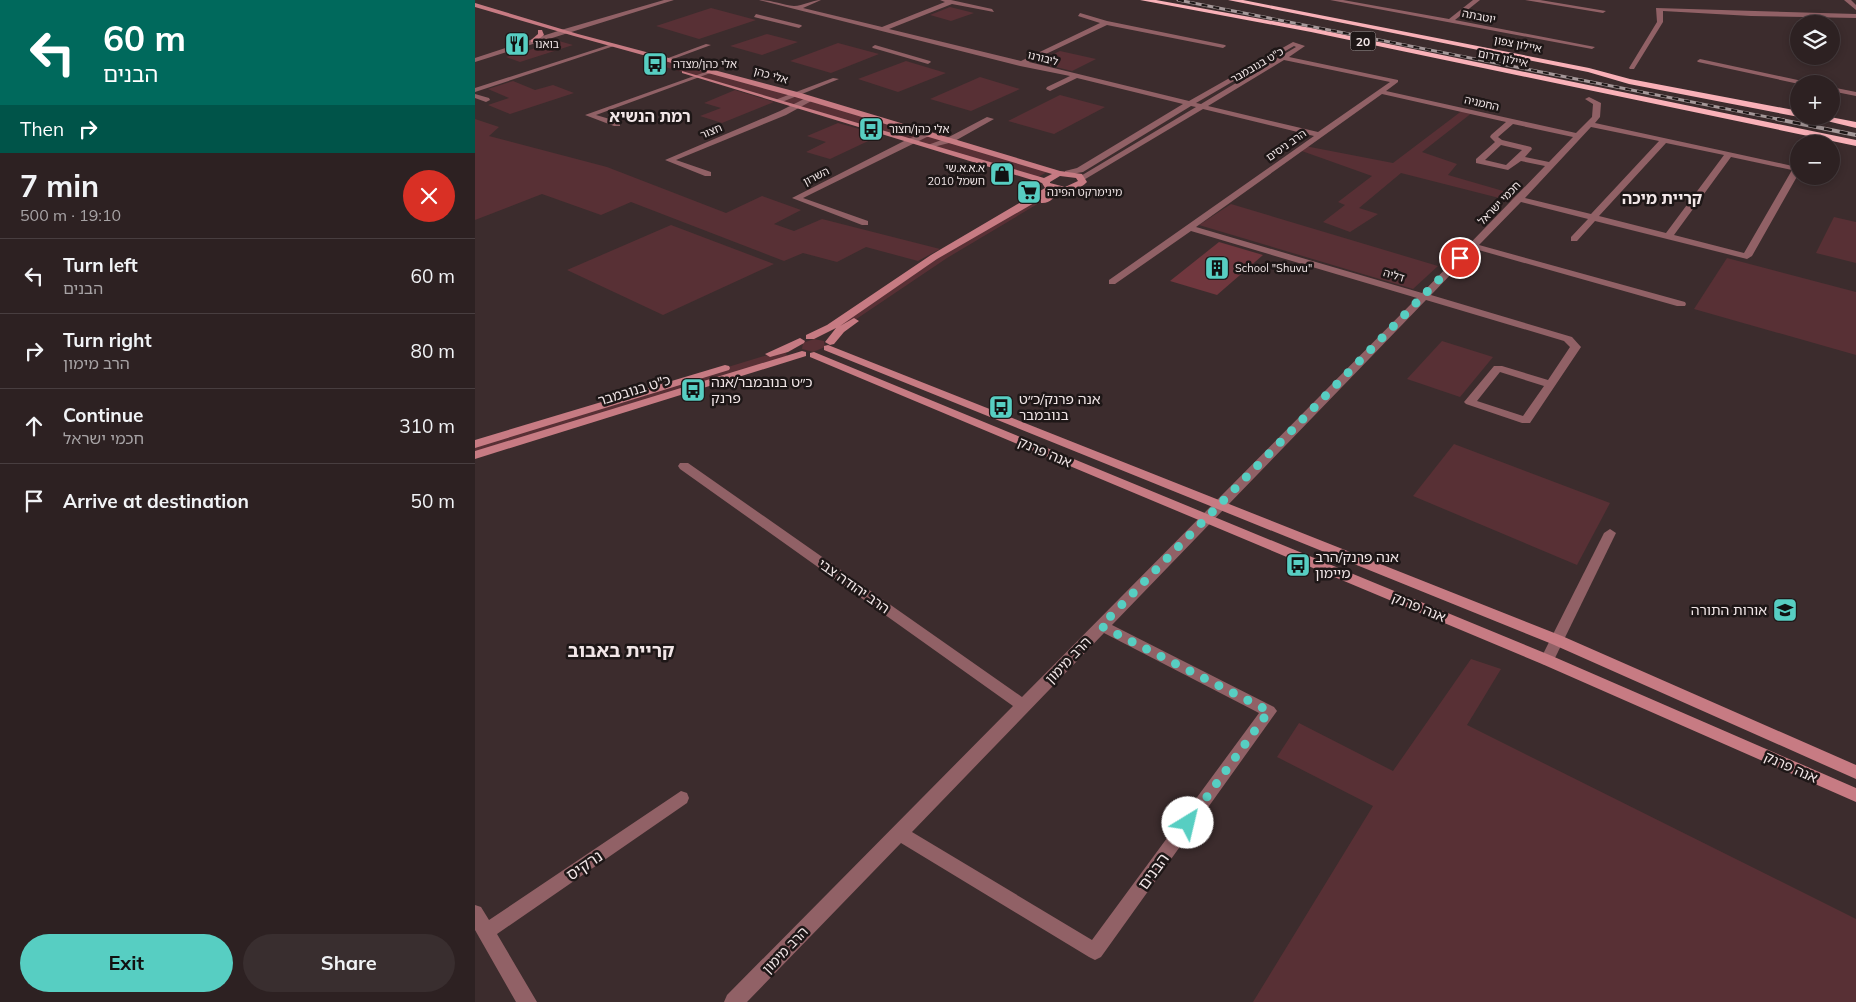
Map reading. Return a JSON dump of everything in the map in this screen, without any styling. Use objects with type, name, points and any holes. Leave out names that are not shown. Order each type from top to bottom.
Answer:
[{"type":"highway","name":"איילון דרום","points":[[1145,0],[1311,30],[1856,144]]},
{"type":"highway","name":"איילון צפון","points":[[1232,0],[1589,70],[1629,81],[1790,112]]},
{"type":"highway","points":[[1589,70],[1790,108]]},
{"type":"highway","points":[[1840,117],[1856,120]]},
{"type":"highway","points":[[1840,123],[1856,126]]},
{"type":"street","points":[[475,60],[671,0]]},
{"type":"street","name":"ליבורנו","points":[[762,0],[1320,136]]},
{"type":"street","points":[[797,8],[818,0]]},
{"type":"street","points":[[940,0],[992,11]]},
{"type":"street","name":"יוטבתה","points":[[1333,0],[1592,47]]},
{"type":"street","points":[[1450,21],[1477,0]]},
{"type":"street","points":[[1529,0],[1603,11]]},
{"type":"street","points":[[1632,68],[1660,22],[1660,10],[1657,0]]},
{"type":"street","points":[[1847,0],[1856,8]]},
{"type":"street","points":[[883,29],[951,2]]},
{"type":"street","name":"אלי כהן","points":[[475,5],[565,32],[798,95],[1082,179]]},
{"type":"street","points":[[1383,10],[1390,5]]},
{"type":"street","points":[[777,21],[806,10]]},
{"type":"street","points":[[1660,10],[1856,16]]},
{"type":"street","name":"אלי כהן","points":[[475,12],[783,101],[1062,189]]},
{"type":"street","points":[[1080,15],[1107,23],[1223,46]]},
{"type":"street","points":[[756,16],[799,26]]},
{"type":"street","points":[[1020,64],[1107,23]]},
{"type":"street","points":[[533,41],[541,36],[540,32]]},
{"type":"street","points":[[495,54],[553,36]]},
{"type":"street","points":[[901,54],[930,42]]},
{"type":"street","name":"כ\"ט בנובמבר","points":[[475,444],[784,350],[831,326],[934,257],[1049,191],[1048,184],[1063,173],[1080,170],[1293,44],[1302,46],[1089,173],[1082,179]]},
{"type":"street","points":[[475,90],[614,45]]},
{"type":"street","points":[[655,64],[708,45]]},
{"type":"street","points":[[875,47],[928,62]]},
{"type":"street","name":"הרב ניסים","points":[[1111,282],[1396,81],[1284,58]]},
{"type":"street","points":[[1700,61],[1790,80]]},
{"type":"street","points":[[617,124],[589,116],[713,71]]},
{"type":"street","points":[[1050,89],[1073,77]]},
{"type":"street","points":[[783,101],[835,79]]},
{"type":"street","points":[[1840,91],[1856,94]]},
{"type":"street","name":"החמניה","points":[[1381,92],[1577,136]]},
{"type":"street","points":[[475,96],[486,100]]},
{"type":"street","points":[[1519,199],[1747,256],[1797,169],[1590,124],[1596,117],[1598,108],[1597,103],[1589,98]]},
{"type":"street","name":"חצור","points":[[708,174],[669,160],[815,100]]},
{"type":"street","points":[[929,146],[950,140],[990,119]]},
{"type":"street","points":[[1499,142],[1479,161],[1508,168],[1528,149],[1499,142],[1494,137],[1512,121]]},
{"type":"street","name":"חכמי ישראל","points":[[1422,296],[1519,199],[1590,124]]},
{"type":"street","name":"השרון","points":[[911,141],[919,131]]},
{"type":"street","name":"השרון","points":[[865,223],[796,198],[929,134]]},
{"type":"street","points":[[941,150],[950,140]]},
{"type":"street","points":[[1573,239],[1664,140]]},
{"type":"street","points":[[1669,236],[1729,154]]},
{"type":"street","points":[[1519,158],[1550,166]]},
{"type":"street","points":[[829,345],[840,330],[947,258],[1062,189],[1078,186],[1083,182],[1082,179]]},
{"type":"street","name":"דליה","points":[[1187,228],[1568,339],[1576,347],[1551,385],[1526,421],[1470,402],[1498,368],[1551,385]]},
{"type":"street","points":[[1473,246],[1681,304]]},
{"type":"street","name":"הרב מימון","points":[[734,1002],[1422,296]]},
{"type":"street","name":"אנה פרנק","points":[[805,339],[822,337],[829,345],[1557,640],[1856,772]]},
{"type":"street","points":[[805,339],[795,349],[808,354]]},
{"type":"street","name":"כ\"ט בנובמבר","points":[[475,455],[808,354],[829,345]]},
{"type":"street","name":"אנה פרנק","points":[[808,354],[1547,660],[1856,795]]},
{"type":"street","name":"הרב יהודה צבי","points":[[684,466],[1023,705]]},
{"type":"street","points":[[1547,660],[1610,533]]},
{"type":"street","name":"הבנים","points":[[899,833],[1095,951],[1269,711],[1101,626]]},
{"type":"street","name":"נרקיס","points":[[486,932],[681,798]]},
{"type":"street","points":[[475,913],[527,1002]]},
{"type":"shaded area","points":[[950,7],[974,13],[951,21],[930,15]]},
{"type":"shaded area","points":[[711,8],[756,20],[699,39],[656,26]]},
{"type":"shaded area","points":[[767,34],[798,42],[762,55],[730,46]]},
{"type":"shaded area","points":[[559,41],[573,45],[520,62],[506,57]]},
{"type":"shaded area","points":[[838,43],[879,54],[831,73],[790,61]]},
{"type":"shaded area","points":[[1060,51],[1096,59],[1072,71],[1036,62]]},
{"type":"shaded area","points":[[666,59],[1049,171],[1038,177],[655,64]]},
{"type":"shaded area","points":[[906,61],[946,73],[898,92],[858,79]]},
{"type":"shaded area","points":[[980,77],[1020,89],[971,111],[930,99]]},
{"type":"shaded area","points":[[513,81],[535,90],[553,85],[574,93],[510,114],[488,105],[509,98],[488,89]]},
{"type":"shaded area","points":[[735,90],[774,102],[722,123],[700,116],[721,108],[704,103]]},
{"type":"shaded area","points":[[1060,95],[1105,107],[1054,134],[1008,121]]},
{"type":"shaded area","points":[[1463,110],[1473,112],[1422,152],[1457,164],[1448,175],[1517,195],[1511,201],[1401,173],[1359,208],[1378,214],[1350,232],[1323,222],[1345,205],[1338,202],[1372,176],[1299,150],[1305,146],[1393,163]]},
{"type":"shaded area","points":[[475,119],[499,127],[489,136],[607,167],[726,213],[762,196],[801,210],[774,224],[794,231],[822,219],[940,249],[918,261],[866,247],[837,262],[803,253],[784,261],[631,202],[601,215],[542,194],[475,220]]},
{"type":"shaded area","points":[[838,123],[881,135],[830,159],[806,152],[826,142],[807,136]]},
{"type":"shaded area","points":[[1048,191],[1056,193],[947,258],[840,330],[831,327],[934,257]]},
{"type":"shaded area","points":[[1231,204],[1438,266],[1413,289],[1199,225]]},
{"type":"shaded area","points":[[1834,217],[1856,222],[1856,263],[1816,253]]},
{"type":"shaded area","points":[[671,225],[774,264],[663,315],[567,270]]},
{"type":"shaded area","points":[[1727,258],[1856,292],[1856,355],[1694,309]]},
{"type":"shaded area","points":[[814,339],[824,341],[825,347],[813,352],[802,349],[803,343]]},
{"type":"shaded area","points":[[1442,341],[1493,357],[1460,397],[1407,379]]},
{"type":"shaded area","points":[[784,350],[788,357],[475,455],[475,444]]},
{"type":"shaded area","points":[[1454,444],[1610,503],[1577,565],[1413,496]]},
{"type":"shaded area","points":[[1471,659],[1501,669],[1467,725],[1856,919],[1856,1002],[1253,1002],[1373,806],[1277,757],[1299,723],[1393,771]]},
{"type":"building","name":"School \"Shuvu\"","points":[[1219,242],[1263,255],[1217,295],[1170,281]]},
{"type":"railway","points":[[1178,0],[1783,120]]},
{"type":"railway","points":[[1777,119],[1856,135]]},
{"type":"place","name":"בואנו","points":[[517,44]]},
{"type":"place","name":"אלי כהן/מצדה","points":[[655,64]]},
{"type":"place","name":"אלי כהן/חצור","points":[[871,129]]},
{"type":"place","name":"א.א.א.שי חשמל 2010","points":[[1002,174]]},
{"type":"place","name":"מינימרקט הפינה","points":[[1029,192]]},
{"type":"place","name":"School \"Shuvu\"","points":[[1217,268]]},
{"type":"place","name":"כ״ט בנובמבר/אנה פרנק","points":[[693,390]]},
{"type":"place","name":"אנה פרנק/כ״ט בנובמבר","points":[[1001,407]]},
{"type":"place","name":"אנה פרנק/הרב מיימון","points":[[1298,565]]},
{"type":"place","name":"אורות התורה","points":[[1785,610]]},
{"type":"district","name":"רמת הנשיא","points":[[650,116]]},
{"type":"district","name":"קריית מיכה","points":[[1662,198]]},
{"type":"district","name":"קריית באבוב","points":[[621,650]]},
{"type":"route","points":[[1188,823],[1269,711],[1101,626],[1460,258]]}]
